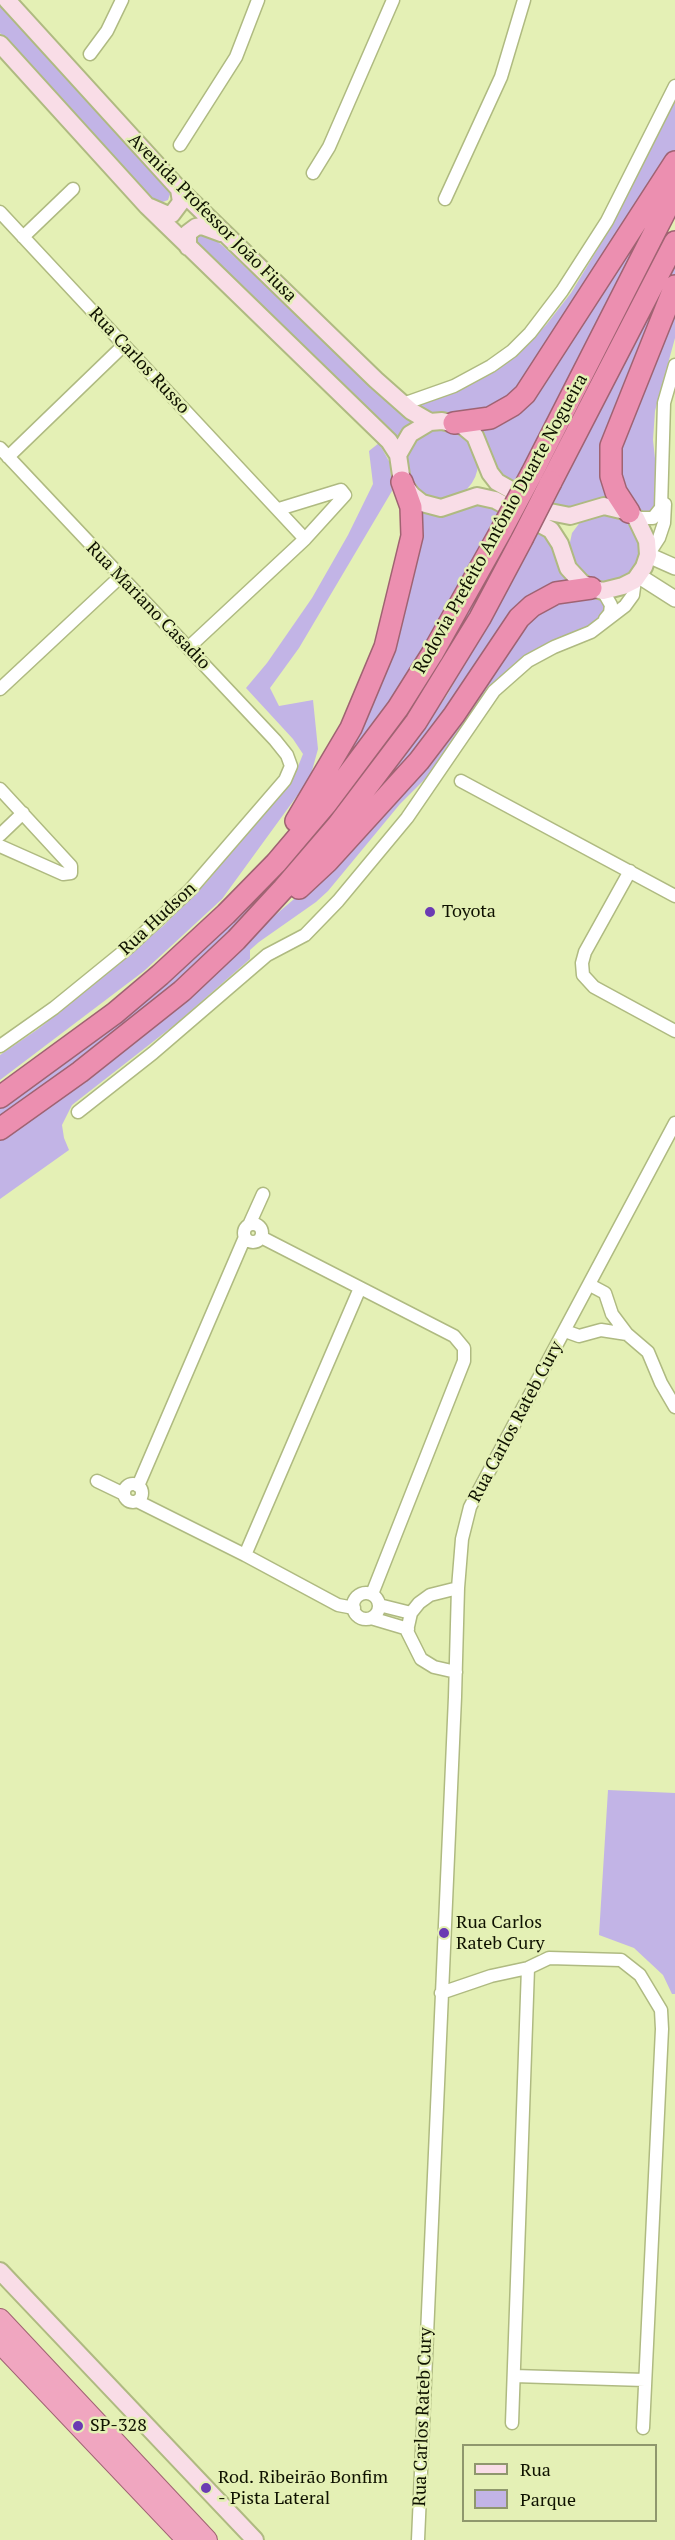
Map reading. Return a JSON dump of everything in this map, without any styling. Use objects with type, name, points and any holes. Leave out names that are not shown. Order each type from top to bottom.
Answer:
[{"type":"highway","points":[[454,423],[490,418],[500,414],[525,394],[675,162]]},
{"type":"highway","name":"Rodovia Prefeito Antônio Duarte Nogueira","points":[[0,1096],[115,1013],[226,914],[276,863],[362,757],[432,654],[502,529],[675,192]]},
{"type":"highway","name":"Rodovia Prefeito Antônio Duarte Nogueira","points":[[0,1130],[80,1072],[182,992],[236,940],[283,889],[378,775],[416,722],[452,664],[522,539],[675,242]]},
{"type":"highway","points":[[632,515],[616,492],[611,476],[611,446],[675,286]]},
{"type":"highway","points":[[226,914],[284,840],[312,798],[351,728],[369,689],[385,646],[412,536],[411,507],[402,482]]},
{"type":"highway","points":[[182,992],[250,935],[320,870],[394,790],[454,715],[519,618],[532,606],[556,593],[597,589]]},
{"type":"highway","points":[[0,2319],[207,2540]]},
{"type":"highway","points":[[0,2343],[187,2540]]},
{"type":"main road","name":"Avenida Professor João Fiusa","points":[[7,0],[179,189],[403,404],[430,422]]},
{"type":"main road","name":"Avenida Professor João Fiusa","points":[[0,44],[147,206],[383,436],[399,455]]},
{"type":"main road","points":[[147,206],[166,214],[172,214],[181,202],[179,189]]},
{"type":"main road","points":[[188,247],[188,233],[196,227],[202,226],[227,236]]},
{"type":"main road","points":[[430,422],[454,423],[463,426],[475,436],[490,473],[497,482],[550,512],[570,516],[604,506],[632,515],[646,541],[648,555],[637,578],[614,590],[597,589],[573,575],[568,568],[557,537],[542,525],[486,497],[477,496],[441,508],[432,506],[412,495],[402,482],[399,455],[410,434],[430,422]]},
{"type":"main road","points":[[0,2271],[255,2540]]},
{"type":"street","points":[[90,54],[107,31],[122,0]]},
{"type":"street","points":[[180,145],[236,57],[258,0]]},
{"type":"street","points":[[313,173],[329,147],[393,0]]},
{"type":"street","points":[[445,199],[501,77],[524,0]]},
{"type":"street","points":[[403,404],[454,386],[491,366],[512,351],[530,333],[562,291],[607,221],[675,86]]},
{"type":"street","points":[[23,237],[74,189]]},
{"type":"street","name":"Rua Carlos Russo","points":[[0,212],[305,539]]},
{"type":"street","points":[[4,452],[124,345]]},
{"type":"street","points":[[675,365],[664,403],[662,441],[664,523],[659,538],[648,555],[675,567]]},
{"type":"street","name":"Rua Mariano Casadio","points":[[4,452],[275,740],[287,755],[291,766]]},
{"type":"street","points":[[188,648],[305,539],[342,501],[345,495],[341,490],[279,509]]},
{"type":"street","points":[[632,515],[646,520],[658,514],[663,491]]},
{"type":"street","points":[[0,688],[120,577]]},
{"type":"street","points":[[78,1112],[153,1053],[267,955],[305,935],[338,901],[407,818],[484,704],[503,681],[543,652],[580,638],[625,606],[633,595],[637,578],[675,599]]},
{"type":"street","points":[[597,589],[611,605],[610,613],[600,625]]},
{"type":"street","name":"Rua Hudson","points":[[0,1046],[54,1008],[129,947],[190,890],[285,780],[291,766]]},
{"type":"street","points":[[461,781],[675,896]]},
{"type":"street","points":[[0,789],[72,866],[71,873],[63,874],[0,846]]},
{"type":"street","points":[[0,835],[23,813]]},
{"type":"street","points":[[630,872],[585,952],[582,963],[583,975],[594,987],[675,1031]]},
{"type":"street","name":"Rua Carlos Rateb Cury","points":[[418,2540],[458,1588],[462,1539],[470,1508],[675,1123]]},
{"type":"street","points":[[138,1486],[263,1194]]},
{"type":"street","points":[[247,1231],[255,1225],[260,1228],[261,1237],[454,1336],[464,1348],[464,1361],[376,1600],[378,1613],[371,1618]]},
{"type":"street","points":[[590,1285],[605,1293],[612,1314],[627,1334],[648,1352],[661,1383],[675,1407]]},
{"type":"street","points":[[245,1555],[360,1288]]},
{"type":"street","points":[[601,1330],[612,1314]]},
{"type":"street","points":[[565,1331],[579,1336],[601,1330],[627,1334]]},
{"type":"street","points":[[97,1481],[124,1494],[129,1501],[137,1501],[338,1605],[354,1608]]},
{"type":"street","points":[[124,1494],[128,1486],[133,1484],[138,1486],[142,1494],[137,1501]]},
{"type":"street","points":[[456,1672],[434,1667],[421,1659],[412,1646],[408,1629],[411,1613],[430,1595],[458,1588]]},
{"type":"street","points":[[408,1629],[360,1617],[354,1608],[355,1600],[360,1595],[411,1613]]},
{"type":"street","points":[[441,1993],[490,1976],[528,1968],[549,1958],[621,1959],[640,1975],[661,2010],[662,2029],[643,2428]]},
{"type":"street","points":[[512,2423],[528,1968]]},
{"type":"street","points":[[514,2376],[645,2380]]},
{"type":"green space","points":[[0,1],[172,188],[168,200],[160,203],[149,200],[0,33]]},
{"type":"green space","points":[[675,100],[675,153],[529,380],[489,413],[438,416],[421,407],[420,402],[523,347],[546,325],[571,293],[597,250]]},
{"type":"green space","points":[[650,219],[513,486],[502,479],[478,431],[493,422]]},
{"type":"green space","points":[[205,232],[223,246],[397,410],[413,421],[402,430],[396,442],[192,245],[194,234]]},
{"type":"green space","points":[[675,260],[675,274],[613,424],[615,501],[569,508],[552,507],[561,488],[559,487]]},
{"type":"green space","points":[[675,298],[675,338],[655,411],[653,440],[659,495],[657,506],[652,514],[641,515],[621,488],[620,430]]},
{"type":"green space","points":[[442,427],[462,433],[472,443],[478,463],[472,483],[462,493],[442,499],[422,493],[412,483],[406,463],[412,443],[422,433]]},
{"type":"green space","points":[[379,443],[390,463],[392,491],[299,648],[270,688],[279,706],[313,700],[318,749],[310,778],[222,899],[144,971],[0,1080],[0,1055],[38,1029],[163,926],[206,883],[295,774],[303,754],[293,739],[246,688],[267,663],[312,598],[348,535],[373,484],[369,451]]},
{"type":"green space","points":[[479,502],[501,509],[457,591],[401,686],[322,793],[350,741],[417,506]]},
{"type":"green space","points":[[600,512],[628,519],[643,550],[631,576],[604,585],[578,573],[569,547],[572,533],[581,521]]},
{"type":"green space","points":[[511,527],[519,531],[440,676],[307,855],[175,989],[0,1122],[0,1106],[268,883]]},
{"type":"green space","points":[[541,528],[575,584],[553,588],[427,740],[332,848],[402,760],[447,695]]},
{"type":"green space","points":[[566,596],[601,598],[606,606],[605,613],[592,625],[531,653],[496,681],[484,694],[428,776],[400,804],[328,891],[259,942],[250,950],[250,959],[177,1023],[72,1105],[62,1125],[69,1150],[0,1199],[0,1140],[65,1094],[300,894],[520,626]]},
{"type":"green space","points":[[608,1790],[675,1793],[675,1994],[672,1994],[663,1975],[634,1948],[599,1935]]},
{"type":"place","name":"Toyota","points":[[430,912]]},
{"type":"place","name":"Rua Carlos Rateb Cury","points":[[444,1933]]},
{"type":"place","name":"SP-328","points":[[78,2426]]},
{"type":"place","name":"Rod. Ribeirão Bonfim - Pista Lateral","points":[[206,2488]]}]
